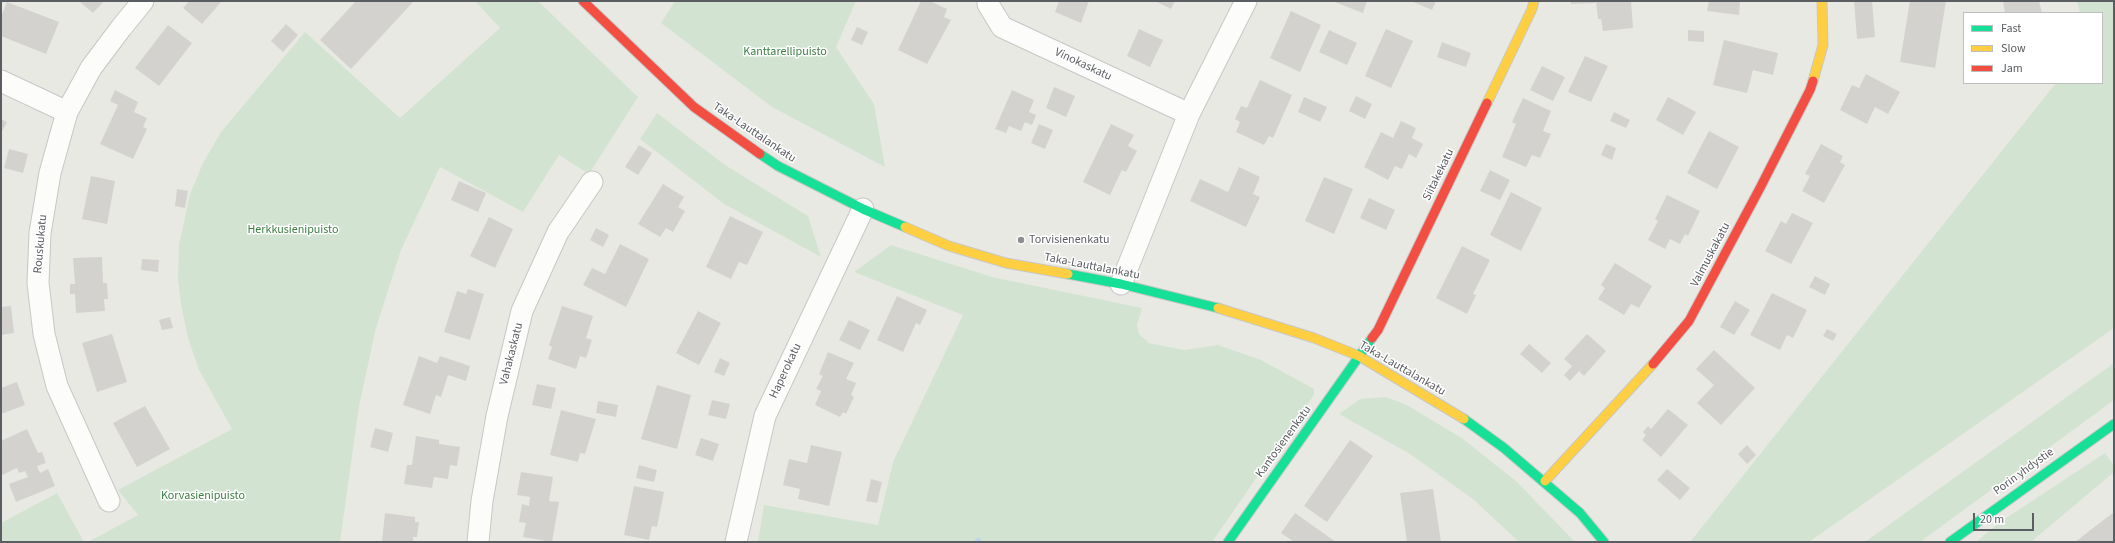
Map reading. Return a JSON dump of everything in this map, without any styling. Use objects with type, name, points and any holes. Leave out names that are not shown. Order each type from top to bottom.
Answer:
[{"type":"main road","name":"Taka-Lauttalankatu","points":[[583,1],[694,107],[730,134],[778,166],[863,209],[949,246],[1006,263],[1121,284],[1226,310],[1314,338],[1359,356],[1461,417],[1544,481],[1580,513],[1604,542]]},
{"type":"main road","name":"Siitakekatu","points":[[1359,356],[1381,323],[1532,9],[1534,1]]},
{"type":"main road","name":"Valmuskakatu","points":[[1544,481],[1649,369],[1689,321],[1810,90],[1823,44],[1822,1]]},
{"type":"main road","name":"Kantosienenkatu","points":[[1228,542],[1359,356]]},
{"type":"main road","name":"Porin yhdystie","points":[[1950,542],[2114,424]]},
{"type":"street","name":"Rouskukatu","points":[[109,501],[57,386],[44,334],[38,283],[40,233],[50,173],[67,112],[91,68],[120,28],[143,1]]},
{"type":"street","points":[[1121,284],[1189,114],[1246,1]]},
{"type":"street","name":"Vinokaskatu","points":[[988,4],[1002,27],[1189,114]]},
{"type":"street","points":[[1,81],[67,112]]},
{"type":"street","name":"Vahakaskatu","points":[[478,542],[482,501],[497,416],[522,311],[558,232],[592,182]]},
{"type":"street","name":"Haperokatu","points":[[736,542],[765,416],[863,209]]},
{"type":"green space","name":"Herkkusienipuisto","points":[[475,1],[538,1],[638,97],[589,174],[559,155],[523,212],[440,167],[401,250],[376,328],[359,406],[340,542],[88,542],[138,515],[118,490],[232,429],[199,370],[188,338],[181,305],[178,279],[179,245],[190,194],[203,163],[221,132],[305,32],[400,118],[500,28]]},
{"type":"green space","name":"Kanttarellipuisto","points":[[675,1],[856,1],[836,47],[874,104],[885,167],[772,107],[661,23]]},
{"type":"green space","points":[[2077,1],[2114,1],[2114,328],[1809,542],[1690,542],[2055,84],[2103,84],[2103,12],[2080,12]]},
{"type":"green space","points":[[657,113],[725,165],[808,216],[821,257],[724,204],[640,139]]},
{"type":"green space","points":[[891,245],[992,277],[1142,308],[1137,325],[1139,334],[1149,343],[1184,350],[1218,345],[1261,360],[1314,389],[1314,395],[1212,542],[758,542],[764,505],[878,525],[893,462],[963,315],[854,272]]},
{"type":"green space","points":[[2114,363],[2114,400],[1920,542],[1865,542]]},
{"type":"green space","points":[[1386,397],[1407,405],[1463,439],[1516,481],[1575,542],[1519,542],[1474,500],[1410,454],[1339,414],[1360,399]]},
{"type":"green space","points":[[2105,453],[2114,465],[2114,472],[2031,542],[1976,542],[2000,522]]},
{"type":"green space","points":[[57,493],[84,542],[1,542],[1,523]]},
{"type":"building","points":[[79,1],[104,1],[93,13]]},
{"type":"building","points":[[189,1],[222,1],[202,24],[183,8]]},
{"type":"building","points":[[356,1],[414,1],[351,69],[320,40]]},
{"type":"building","points":[[921,1],[930,1],[947,9],[944,17],[951,20],[927,64],[898,50]]},
{"type":"building","points":[[1059,1],[1089,1],[1081,23],[1055,12]]},
{"type":"building","points":[[1155,1],[1175,1],[1171,9]]},
{"type":"building","points":[[1332,1],[1367,1],[1363,13]]},
{"type":"building","points":[[1411,1],[1436,1],[1432,10]]},
{"type":"building","points":[[1571,1],[1595,1],[1595,3],[1571,4]]},
{"type":"building","points":[[1596,1],[1631,1],[1633,28],[1603,31],[1601,19],[1598,19]]},
{"type":"building","points":[[1709,1],[1740,1],[1739,15],[1707,11]]},
{"type":"building","points":[[1854,1],[1872,1],[1875,37],[1857,39]]},
{"type":"building","points":[[1910,1],[1946,1],[1935,68],[1900,62]]},
{"type":"building","points":[[2003,1],[2039,1],[2042,12],[2005,12]]},
{"type":"building","points":[[7,2],[59,22],[46,54],[1,36],[1,17]]},
{"type":"building","points":[[1291,11],[1321,25],[1300,72],[1270,58]]},
{"type":"building","points":[[286,24],[298,35],[283,52],[271,41]]},
{"type":"building","points":[[168,25],[192,43],[159,86],[135,68]]},
{"type":"building","points":[[857,27],[868,32],[862,45],[851,40]]},
{"type":"building","points":[[1139,29],[1163,40],[1150,67],[1127,56]]},
{"type":"building","points":[[1386,29],[1413,41],[1391,88],[1365,76]]},
{"type":"building","points":[[1329,30],[1357,43],[1347,65],[1319,52]]},
{"type":"building","points":[[1688,30],[1704,31],[1704,42],[1688,41]]},
{"type":"building","points":[[1724,40],[1778,53],[1773,75],[1753,70],[1747,93],[1713,85]]},
{"type":"building","points":[[1442,42],[1471,53],[1466,67],[1437,57]]},
{"type":"building","points":[[1585,56],[1608,66],[1591,102],[1568,92]]},
{"type":"building","points":[[1542,66],[1565,77],[1553,101],[1530,90]]},
{"type":"building","points":[[1866,74],[1900,92],[1888,114],[1875,107],[1867,124],[1840,110],[1852,85],[1859,88]]},
{"type":"building","points":[[1260,80],[1292,95],[1273,138],[1269,136],[1264,145],[1236,132],[1240,122],[1235,119],[1241,106],[1247,108]]},
{"type":"building","points":[[1054,87],[1075,96],[1066,117],[1046,108]]},
{"type":"building","points":[[115,90],[138,102],[134,112],[147,118],[143,127],[147,129],[133,159],[100,144],[118,105],[110,101]]},
{"type":"building","points":[[1012,90],[1034,100],[1029,112],[1036,115],[1032,125],[1025,122],[1021,131],[1009,126],[1006,133],[995,129]]},
{"type":"building","points":[[1356,96],[1372,104],[1365,119],[1349,111]]},
{"type":"building","points":[[1304,97],[1327,107],[1320,122],[1298,112]]},
{"type":"building","points":[[1668,97],[1696,112],[1683,135],[1656,120]]},
{"type":"building","points":[[1523,98],[1551,111],[1543,131],[1551,134],[1540,158],[1532,155],[1526,167],[1502,157],[1516,124],[1512,122]]},
{"type":"building","points":[[1614,112],[1630,120],[1626,128],[1610,121]]},
{"type":"building","points":[[1,119],[7,122],[1,133]]},
{"type":"building","points":[[1401,121],[1416,128],[1412,138],[1423,144],[1416,158],[1409,154],[1402,169],[1395,166],[1388,180],[1364,167],[1381,132],[1393,138]]},
{"type":"building","points":[[1039,124],[1053,130],[1045,149],[1031,143]]},
{"type":"building","points":[[1111,124],[1134,135],[1128,146],[1137,151],[1126,172],[1122,170],[1110,195],[1083,182]]},
{"type":"building","points":[[1709,131],[1739,147],[1717,189],[1687,173]]},
{"type":"building","points":[[1606,144],[1616,148],[1612,160],[1601,155]]},
{"type":"building","points":[[1821,144],[1843,156],[1840,162],[1845,165],[1824,203],[1802,191],[1810,176],[1805,174]]},
{"type":"building","points":[[639,145],[652,153],[638,175],[625,167]]},
{"type":"building","points":[[9,149],[28,154],[23,173],[4,168]]},
{"type":"building","points":[[1239,167],[1260,177],[1253,194],[1260,197],[1246,227],[1190,201],[1200,179],[1228,192]]},
{"type":"building","points":[[1490,170],[1510,180],[1500,200],[1480,191]]},
{"type":"building","points":[[91,176],[115,181],[107,224],[82,219]]},
{"type":"building","points":[[1324,177],[1353,189],[1334,234],[1305,221]]},
{"type":"building","points":[[459,181],[486,193],[478,212],[451,200]]},
{"type":"building","points":[[663,184],[684,197],[678,207],[685,211],[673,232],[666,228],[660,237],[638,224]]},
{"type":"building","points":[[177,189],[188,191],[185,208],[175,206]]},
{"type":"building","points":[[1511,192],[1542,208],[1521,251],[1490,235]]},
{"type":"building","points":[[1667,195],[1700,211],[1688,236],[1685,234],[1680,244],[1670,239],[1665,249],[1648,240],[1658,221],[1655,219]]},
{"type":"building","points":[[1369,198],[1395,210],[1386,230],[1360,218]]},
{"type":"building","points":[[1792,213],[1813,223],[1791,264],[1765,251],[1781,221],[1786,224]]},
{"type":"building","points":[[730,216],[763,232],[747,265],[739,262],[731,279],[706,267]]},
{"type":"building","points":[[489,217],[513,229],[495,268],[470,256]]},
{"type":"building","points":[[596,228],[609,235],[603,247],[590,240]]},
{"type":"building","points":[[620,244],[649,259],[626,307],[583,285],[592,268],[605,274]]},
{"type":"building","points":[[1462,246],[1490,260],[1473,294],[1476,295],[1467,314],[1436,298]]},
{"type":"building","points":[[102,257],[103,283],[107,283],[108,299],[104,299],[105,311],[76,313],[75,294],[70,294],[70,284],[75,284],[73,258]]},
{"type":"building","points":[[142,259],[159,260],[158,272],[141,270]]},
{"type":"building","points":[[1615,263],[1652,286],[1639,308],[1631,304],[1624,315],[1598,299],[1605,288],[1601,285]]},
{"type":"building","points":[[1815,276],[1830,284],[1825,295],[1809,287]]},
{"type":"building","points":[[468,289],[484,294],[470,340],[444,332],[457,291],[466,294]]},
{"type":"building","points":[[1772,293],[1807,310],[1793,338],[1787,335],[1780,350],[1750,335]]},
{"type":"building","points":[[897,296],[927,310],[920,325],[916,323],[903,352],[877,340]]},
{"type":"building","points":[[1735,301],[1750,310],[1734,335],[1720,327]]},
{"type":"building","points":[[11,306],[14,333],[1,335],[1,307]]},
{"type":"building","points":[[562,306],[593,316],[586,338],[592,340],[586,358],[580,356],[576,369],[548,359],[552,347],[549,345]]},
{"type":"building","points":[[698,311],[721,323],[699,365],[676,353]]},
{"type":"building","points":[[170,317],[173,328],[162,330],[159,320]]},
{"type":"building","points":[[849,320],[870,330],[860,350],[839,340]]},
{"type":"building","points":[[1827,329],[1837,334],[1833,341],[1823,336]]},
{"type":"building","points":[[112,334],[127,382],[97,392],[82,343]]},
{"type":"building","points":[[1587,334],[1606,351],[1584,376],[1579,371],[1570,381],[1564,375],[1572,366],[1564,359]]},
{"type":"building","points":[[1529,344],[1551,363],[1542,373],[1520,354]]},
{"type":"building","points":[[1714,350],[1755,388],[1721,425],[1697,403],[1714,385],[1696,369]]},
{"type":"building","points":[[828,352],[854,363],[846,379],[856,383],[851,395],[854,397],[846,414],[843,412],[840,417],[815,405],[821,391],[816,389],[823,376],[819,374]]},
{"type":"building","points":[[419,356],[437,363],[440,356],[470,366],[466,381],[448,375],[441,397],[436,395],[430,414],[403,405]]},
{"type":"building","points":[[720,358],[730,363],[724,376],[714,372]]},
{"type":"building","points":[[17,382],[25,405],[1,414],[1,388]]},
{"type":"building","points":[[537,384],[556,388],[551,409],[532,405]]},
{"type":"building","points":[[657,385],[691,395],[677,449],[641,439]]},
{"type":"building","points":[[712,400],[730,404],[726,419],[708,415]]},
{"type":"building","points":[[598,401],[618,405],[616,417],[596,413]]},
{"type":"building","points":[[145,406],[170,449],[137,467],[113,423]]},
{"type":"building","points":[[1668,409],[1688,425],[1661,457],[1642,440],[1646,435],[1643,432],[1648,426],[1651,429]]},
{"type":"building","points":[[561,410],[596,419],[585,454],[580,453],[578,462],[550,455]]},
{"type":"building","points":[[375,428],[393,433],[388,452],[370,447]]},
{"type":"building","points":[[27,429],[38,453],[42,452],[46,463],[37,466],[40,473],[48,469],[55,486],[16,502],[9,484],[28,477],[25,471],[19,473],[17,468],[2,475],[1,441]]},
{"type":"building","points":[[416,436],[439,440],[439,444],[460,447],[457,466],[450,465],[448,479],[434,477],[432,488],[404,484],[407,465],[412,465]]},
{"type":"building","points":[[701,438],[719,444],[713,461],[695,455]]},
{"type":"building","points":[[1350,440],[1373,456],[1327,522],[1304,506]]},
{"type":"building","points":[[811,445],[842,452],[829,506],[798,499],[800,489],[783,485],[789,459],[807,463]]},
{"type":"building","points":[[1747,445],[1756,455],[1747,464],[1738,454]]},
{"type":"building","points":[[639,465],[657,470],[654,482],[636,478]]},
{"type":"building","points":[[1667,469],[1690,488],[1680,500],[1657,480]]},
{"type":"building","points":[[521,472],[553,477],[549,501],[559,502],[552,542],[523,537],[526,523],[519,522],[522,504],[529,506],[530,497],[517,495]]},
{"type":"building","points":[[871,479],[882,482],[877,503],[866,501]]},
{"type":"building","points":[[634,486],[664,492],[657,527],[652,526],[649,540],[624,535]]},
{"type":"building","points":[[1433,489],[1441,542],[1407,542],[1400,493]]},
{"type":"building","points":[[2114,512],[2114,542],[2075,542]]},
{"type":"building","points":[[385,513],[415,517],[415,522],[419,522],[417,537],[413,537],[413,542],[382,542]]},
{"type":"building","points":[[1295,513],[1336,542],[1294,542],[1281,533]]},
{"type":"traffic: fast","points":[[760,154],[778,166],[863,209],[905,227]]},
{"type":"traffic: fast","points":[[1068,274],[1121,284],[1218,308]]},
{"type":"traffic: fast","points":[[1228,542],[1372,338]]},
{"type":"traffic: fast","points":[[1464,419],[1504,448],[1580,513],[1604,542]]},
{"type":"traffic: fast","points":[[1950,542],[2114,424]]},
{"type":"traffic: slow","points":[[1487,103],[1532,9],[1534,1]]},
{"type":"traffic: slow","points":[[1813,81],[1823,45],[1822,1]]},
{"type":"traffic: slow","points":[[905,227],[949,246],[1006,263],[1068,274]]},
{"type":"traffic: slow","points":[[1218,308],[1314,338],[1359,356],[1464,419]]},
{"type":"traffic: slow","points":[[1545,481],[1653,364]]},
{"type":"traffic: jam","points":[[583,1],[694,107],[760,154]]},
{"type":"traffic: jam","points":[[1653,364],[1689,321],[1760,188],[1810,90],[1813,81]]},
{"type":"traffic: jam","points":[[1372,338],[1378,330],[1487,103]]},
{"type":"place","name":"Torvisienenkatu","points":[[1021,240]]},
{"type":"park label","name":"Korvasienipuisto","points":[[203,496]]}]
